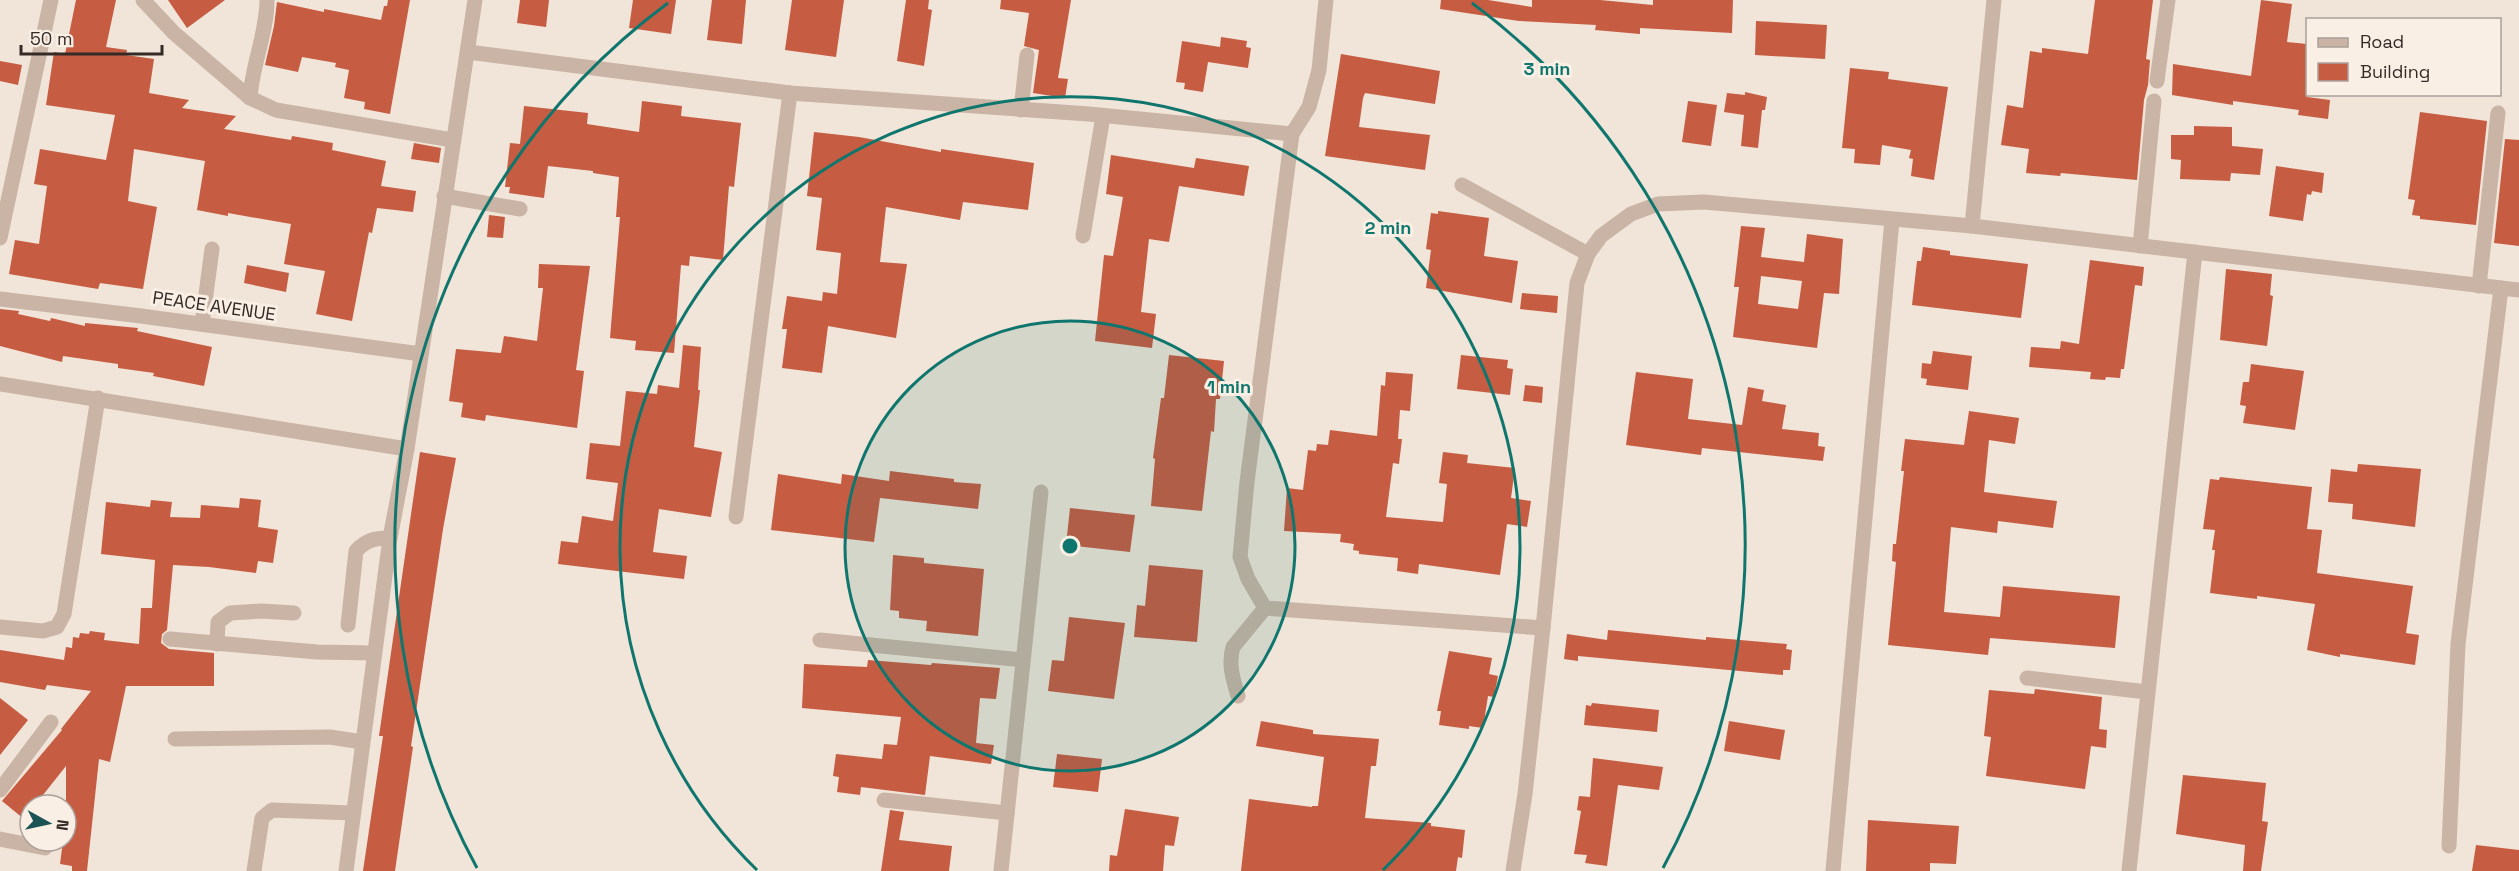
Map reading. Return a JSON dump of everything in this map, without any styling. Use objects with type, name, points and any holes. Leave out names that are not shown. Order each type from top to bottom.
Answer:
[{"type":"street","points":[[0,238],[51,0]]},
{"type":"street","points":[[143,0],[174,33],[250,98],[276,110],[452,140]]},
{"type":"street","points":[[250,98],[251,81],[267,16],[267,0]]},
{"type":"street","points":[[346,871],[390,538],[407,448],[475,0]]},
{"type":"street","points":[[1266,608],[1248,579],[1240,557],[1247,482],[1292,134],[1309,107],[1319,70],[1326,0]]},
{"type":"street","points":[[1972,226],[1994,0]]},
{"type":"street","points":[[2157,81],[2168,0]]},
{"type":"street","points":[[468,52],[790,93],[1103,116],[1292,134]]},
{"type":"street","points":[[1021,110],[1028,55]]},
{"type":"street","points":[[736,517],[790,93]]},
{"type":"street","points":[[2140,246],[2154,101]]},
{"type":"street","points":[[2479,286],[2498,113]]},
{"type":"street","points":[[1083,236],[1103,116]]},
{"type":"street","points":[[1462,185],[1588,254]]},
{"type":"street","points":[[444,196],[520,209]]},
{"type":"street","points":[[1513,871],[1525,794],[1577,283],[1588,254],[1601,236],[1631,214],[1658,204],[1704,202],[1972,226],[2519,290]]},
{"type":"street","points":[[1833,871],[1892,220]]},
{"type":"street","points":[[202,324],[212,249]]},
{"type":"street","points":[[2129,871],[2195,252]]},
{"type":"street","points":[[2449,846],[2458,644],[2501,288]]},
{"type":"street","name":"PEACE AVENUE","points":[[0,299],[421,354]]},
{"type":"street","points":[[0,384],[407,448]]},
{"type":"street","points":[[0,627],[43,631],[57,627],[64,614],[98,398]]},
{"type":"street","points":[[1000,871],[1041,492]]},
{"type":"street","points":[[348,625],[356,551],[370,540],[390,538]]},
{"type":"street","points":[[1266,608],[1543,628]]},
{"type":"street","points":[[1238,696],[1230,662],[1233,647],[1266,608]]},
{"type":"street","points":[[217,644],[218,622],[230,613],[261,610],[294,613]]},
{"type":"street","points":[[170,639],[317,652],[374,653]]},
{"type":"street","points":[[820,640],[1023,660]]},
{"type":"street","points":[[2027,678],[2147,692]]},
{"type":"street","points":[[0,790],[51,722]]},
{"type":"street","points":[[175,739],[330,737],[362,742]]},
{"type":"street","points":[[884,800],[1007,813]]},
{"type":"street","points":[[254,871],[262,818],[272,810],[353,813]]},
{"type":"street","points":[[0,839],[18,843]]},
{"type":"building","points":[[76,0],[116,0],[106,47],[127,50],[126,55],[154,59],[149,93],[189,100],[182,108],[236,116],[224,129],[291,140],[292,136],[333,143],[332,150],[386,161],[381,186],[416,191],[413,212],[377,208],[372,233],[369,232],[352,321],[316,314],[325,271],[284,264],[291,224],[197,210],[205,161],[134,149],[128,201],[157,207],[143,289],[100,283],[98,289],[9,274],[15,240],[39,244],[47,186],[34,184],[40,149],[106,160],[115,115],[46,105],[54,52],[65,54]]},
{"type":"building","points":[[168,0],[225,0],[187,28]]},
{"type":"building","points":[[388,0],[410,0],[390,114],[364,109],[365,102],[344,98],[349,70],[335,67],[336,63],[302,57],[298,72],[265,65],[277,2],[324,12],[324,9],[381,20]]},
{"type":"building","points":[[520,0],[549,0],[546,27],[517,23]]},
{"type":"building","points":[[633,0],[676,0],[671,34],[629,28]]},
{"type":"building","points":[[712,0],[746,0],[742,44],[707,40]]},
{"type":"building","points":[[792,0],[844,0],[836,57],[785,50]]},
{"type":"building","points":[[906,0],[929,0],[928,9],[932,10],[924,66],[897,61]]},
{"type":"building","points":[[1001,0],[1071,0],[1058,78],[1068,79],[1065,98],[1033,93],[1039,50],[1024,46],[1029,13],[1000,9]]},
{"type":"building","points":[[1441,0],[1488,0],[1532,7],[1532,0],[1600,0],[1653,5],[1653,0],[1733,0],[1732,33],[1640,28],[1640,34],[1595,30],[1596,25],[1519,21],[1440,9]]},
{"type":"building","points":[[2095,0],[2153,0],[2146,59],[2150,60],[2148,85],[2144,100],[2137,180],[2061,173],[2060,176],[2026,173],[2029,149],[2001,145],[2007,105],[2023,108],[2030,51],[2042,53],[2042,48],[2088,54]]},
{"type":"building","points":[[2261,0],[2292,4],[2287,42],[2306,44],[2306,96],[2330,100],[2328,119],[2298,115],[2299,110],[2233,101],[2233,105],[2172,95],[2173,64],[2251,76]]},
{"type":"building","points":[[1756,21],[1827,25],[1825,59],[1755,55]]},
{"type":"building","points":[[1221,37],[1247,41],[1246,47],[1251,48],[1248,68],[1208,62],[1203,92],[1184,89],[1185,83],[1176,82],[1182,41],[1220,47]]},
{"type":"building","points":[[1341,54],[1440,71],[1435,104],[1365,93],[1363,98],[1359,127],[1430,135],[1425,170],[1325,156]]},
{"type":"building","points":[[0,61],[22,65],[18,85],[0,81]]},
{"type":"building","points":[[1850,68],[1889,72],[1888,79],[1948,87],[1934,180],[1911,176],[1913,159],[1909,158],[1911,150],[1882,145],[1880,165],[1854,163],[1855,149],[1842,148]]},
{"type":"building","points":[[1745,92],[1767,97],[1765,110],[1762,110],[1758,148],[1741,146],[1744,115],[1724,112],[1727,93],[1745,95]]},
{"type":"building","points":[[642,101],[682,106],[681,116],[741,123],[734,187],[729,186],[723,260],[690,256],[689,266],[681,265],[674,353],[635,350],[636,341],[610,338],[620,217],[616,217],[619,177],[593,173],[593,171],[548,166],[544,198],[509,193],[510,187],[505,187],[510,143],[520,144],[524,106],[588,113],[587,124],[639,132]]},
{"type":"building","points":[[1688,101],[1717,105],[1711,146],[1682,142]]},
{"type":"building","points":[[2420,112],[2487,121],[2476,225],[2420,219],[2420,216],[2412,215],[2415,200],[2408,199]]},
{"type":"building","points":[[2194,126],[2232,127],[2232,146],[2263,149],[2260,175],[2231,173],[2230,181],[2180,179],[2181,160],[2171,159],[2171,135],[2194,135]]},
{"type":"building","points":[[814,132],[859,137],[941,152],[941,149],[1034,163],[1028,210],[963,202],[960,220],[886,207],[880,262],[907,264],[896,338],[828,326],[822,373],[782,368],[787,329],[782,329],[787,296],[822,301],[823,292],[837,294],[841,253],[816,250],[822,198],[807,196]]},
{"type":"building","points":[[2505,139],[2519,140],[2519,246],[2494,243]]},
{"type":"building","points":[[414,143],[441,148],[439,163],[411,159]]},
{"type":"building","points":[[1111,155],[1194,168],[1196,158],[1249,166],[1244,196],[1179,186],[1169,242],[1149,239],[1141,312],[1156,314],[1152,348],[1095,341],[1104,255],[1113,256],[1123,197],[1106,194]]},
{"type":"building","points":[[2276,166],[2324,173],[2322,193],[2312,191],[2311,195],[2307,194],[2303,221],[2269,216]]},
{"type":"building","points":[[1438,211],[1489,218],[1484,256],[1518,261],[1512,303],[1426,288],[1431,250],[1426,249],[1431,213],[1438,214]]},
{"type":"building","points":[[489,215],[505,217],[503,238],[487,237]]},
{"type":"building","points":[[1741,226],[1765,228],[1761,257],[1804,262],[1807,234],[1843,239],[1839,294],[1824,293],[1817,348],[1733,337],[1739,287],[1734,287]],"holes":[[[1761,276],[1802,281],[1798,309],[1758,304]]]},
{"type":"building","points":[[1923,247],[1950,251],[1950,255],[2028,264],[2021,318],[1912,305],[1917,261],[1921,261]]},
{"type":"building","points":[[2090,260],[2144,267],[2142,286],[2135,285],[2124,369],[2121,369],[2120,378],[2090,379],[2091,372],[2029,367],[2031,347],[2060,349],[2061,341],[2079,344]]},
{"type":"building","points":[[539,264],[590,266],[576,370],[584,371],[577,428],[486,415],[485,421],[461,417],[463,403],[449,401],[456,349],[501,353],[504,336],[537,341],[543,288],[538,288]]},
{"type":"building","points":[[247,265],[289,273],[286,292],[244,283]]},
{"type":"building","points":[[2226,269],[2272,274],[2270,295],[2273,296],[2267,346],[2220,340]]},
{"type":"building","points":[[1522,293],[1558,296],[1557,313],[1520,309]]},
{"type":"building","points":[[0,309],[19,311],[18,314],[50,321],[51,318],[85,326],[85,323],[138,328],[137,331],[212,347],[204,386],[153,376],[154,373],[118,368],[118,364],[63,356],[62,362],[0,346]]},
{"type":"building","points":[[683,345],[701,347],[698,390],[700,390],[694,447],[722,452],[711,517],[659,509],[653,552],[687,556],[684,579],[558,564],[561,541],[578,543],[582,516],[613,521],[618,483],[586,479],[590,443],[620,446],[626,391],[657,394],[658,385],[679,388]]},
{"type":"building","points":[[1933,351],[1972,356],[1968,390],[1926,385],[1927,379],[1921,378],[1922,363],[1931,364]]},
{"type":"building","points":[[1169,355],[1224,361],[1220,399],[1216,399],[1214,432],[1211,431],[1202,511],[1151,506],[1155,459],[1153,458]]},
{"type":"building","points":[[1461,355],[1508,360],[1507,368],[1513,369],[1510,395],[1457,389]]},
{"type":"building","points":[[2251,364],[2304,371],[2295,430],[2243,423],[2246,406],[2240,405],[2243,382],[2249,382]]},
{"type":"building","points":[[1386,372],[1413,374],[1410,411],[1400,410],[1398,439],[1402,439],[1399,464],[1393,463],[1386,517],[1443,522],[1447,484],[1439,483],[1443,452],[1468,455],[1467,463],[1515,468],[1511,498],[1531,501],[1527,527],[1507,524],[1500,575],[1419,564],[1418,574],[1397,571],[1398,558],[1359,554],[1359,551],[1353,550],[1354,544],[1340,542],[1341,534],[1284,531],[1287,488],[1303,490],[1308,450],[1316,451],[1317,444],[1328,445],[1330,430],[1377,436],[1381,385],[1385,386]]},
{"type":"building","points":[[1636,372],[1693,379],[1688,419],[1742,425],[1748,387],[1764,390],[1762,401],[1786,405],[1782,429],[1819,433],[1818,446],[1825,447],[1823,461],[1702,448],[1701,455],[1626,445]]},
{"type":"building","points":[[1525,385],[1543,387],[1542,403],[1523,401]]},
{"type":"building","points":[[1969,411],[2019,418],[2015,444],[1989,440],[1984,492],[2057,501],[2053,528],[1998,521],[1997,533],[1951,527],[1944,612],[2000,617],[2003,586],[2120,596],[2115,648],[1990,638],[1988,655],[1888,645],[1896,562],[1892,561],[1893,544],[1896,544],[1905,439],[1964,445]]},
{"type":"building","points":[[420,452],[456,458],[443,529],[395,871],[363,871],[383,736],[379,736]]},
{"type":"building","points":[[2358,464],[2421,469],[2415,527],[2352,519],[2353,504],[2328,502],[2331,469],[2357,472]]},
{"type":"building","points":[[890,471],[954,479],[954,482],[981,484],[978,509],[880,498],[874,542],[771,530],[778,474],[841,484],[842,474],[889,481]]},
{"type":"building","points":[[2220,477],[2312,487],[2307,529],[2322,530],[2317,573],[2413,586],[2406,633],[2419,635],[2415,665],[2340,654],[2340,657],[2307,650],[2315,604],[2257,596],[2257,599],[2210,593],[2215,530],[2203,529],[2210,479],[2219,480]]},
{"type":"building","points":[[240,498],[261,500],[258,527],[278,530],[273,563],[258,561],[256,573],[173,565],[167,630],[162,634],[161,643],[169,649],[214,653],[214,686],[126,686],[110,762],[99,759],[87,871],[72,871],[72,866],[60,864],[61,853],[78,853],[78,793],[66,793],[66,766],[45,793],[18,793],[18,814],[2,801],[62,730],[91,691],[47,685],[45,690],[0,682],[0,650],[64,660],[66,647],[72,648],[73,637],[79,638],[80,633],[89,634],[90,631],[105,633],[104,640],[139,644],[141,608],[152,608],[155,560],[101,554],[106,502],[150,507],[151,500],[172,502],[170,517],[200,518],[201,505],[239,508]]},
{"type":"building","points":[[1070,508],[1135,515],[1130,552],[1066,545]]},
{"type":"building","points":[[893,555],[924,558],[924,563],[984,569],[978,636],[926,631],[927,621],[899,618],[899,611],[890,610]]},
{"type":"building","points":[[1149,565],[1203,570],[1197,642],[1134,637],[1137,605],[1145,606]]},
{"type":"building","points":[[1069,617],[1125,623],[1114,699],[1048,691],[1052,660],[1064,661]]},
{"type":"building","points":[[1608,630],[1706,640],[1706,637],[1787,644],[1786,649],[1792,650],[1790,670],[1783,670],[1783,675],[1578,656],[1578,661],[1564,659],[1567,634],[1607,640]]},
{"type":"building","points":[[1449,651],[1492,658],[1489,674],[1498,676],[1494,697],[1488,696],[1483,728],[1469,726],[1469,729],[1439,725],[1441,711],[1437,711]]},
{"type":"building","points":[[868,660],[1000,668],[996,699],[980,698],[976,743],[994,745],[991,764],[930,756],[925,795],[861,787],[860,795],[837,792],[839,777],[833,776],[836,754],[882,759],[884,744],[897,745],[901,717],[802,708],[804,664],[867,667]]},
{"type":"building","points":[[2035,689],[2102,697],[2099,729],[2107,730],[2106,748],[2091,746],[2085,789],[1986,776],[1991,737],[1984,736],[1989,690],[2034,694]]},
{"type":"building","points":[[0,698],[28,720],[0,755]]},
{"type":"building","points":[[1592,703],[1659,710],[1657,732],[1584,725],[1586,705],[1591,706]]},
{"type":"building","points":[[1261,721],[1313,730],[1313,734],[1379,739],[1376,766],[1371,766],[1365,818],[1431,823],[1431,826],[1465,830],[1462,858],[1458,857],[1456,871],[1241,871],[1249,799],[1318,806],[1324,757],[1256,746]]},
{"type":"building","points":[[1729,721],[1785,730],[1780,760],[1724,751]]},
{"type":"building","points":[[1057,754],[1102,759],[1098,792],[1053,787]]},
{"type":"building","points":[[1593,758],[1663,767],[1659,790],[1618,785],[1607,866],[1585,863],[1587,855],[1574,854],[1581,811],[1577,810],[1579,796],[1590,797]]},
{"type":"building","points":[[2183,775],[2266,783],[2262,821],[2268,822],[2261,871],[2243,871],[2245,845],[2176,834]]},
{"type":"building","points":[[1125,809],[1179,817],[1174,846],[1165,845],[1163,871],[1109,871],[1110,855],[1117,856]]},
{"type":"building","points":[[890,810],[904,812],[899,840],[952,846],[949,871],[881,871]]},
{"type":"building","points":[[1868,820],[1959,826],[1956,864],[1930,863],[1930,871],[1866,871]]},
{"type":"building","points":[[2476,845],[2519,850],[2519,871],[2472,871]]}]
